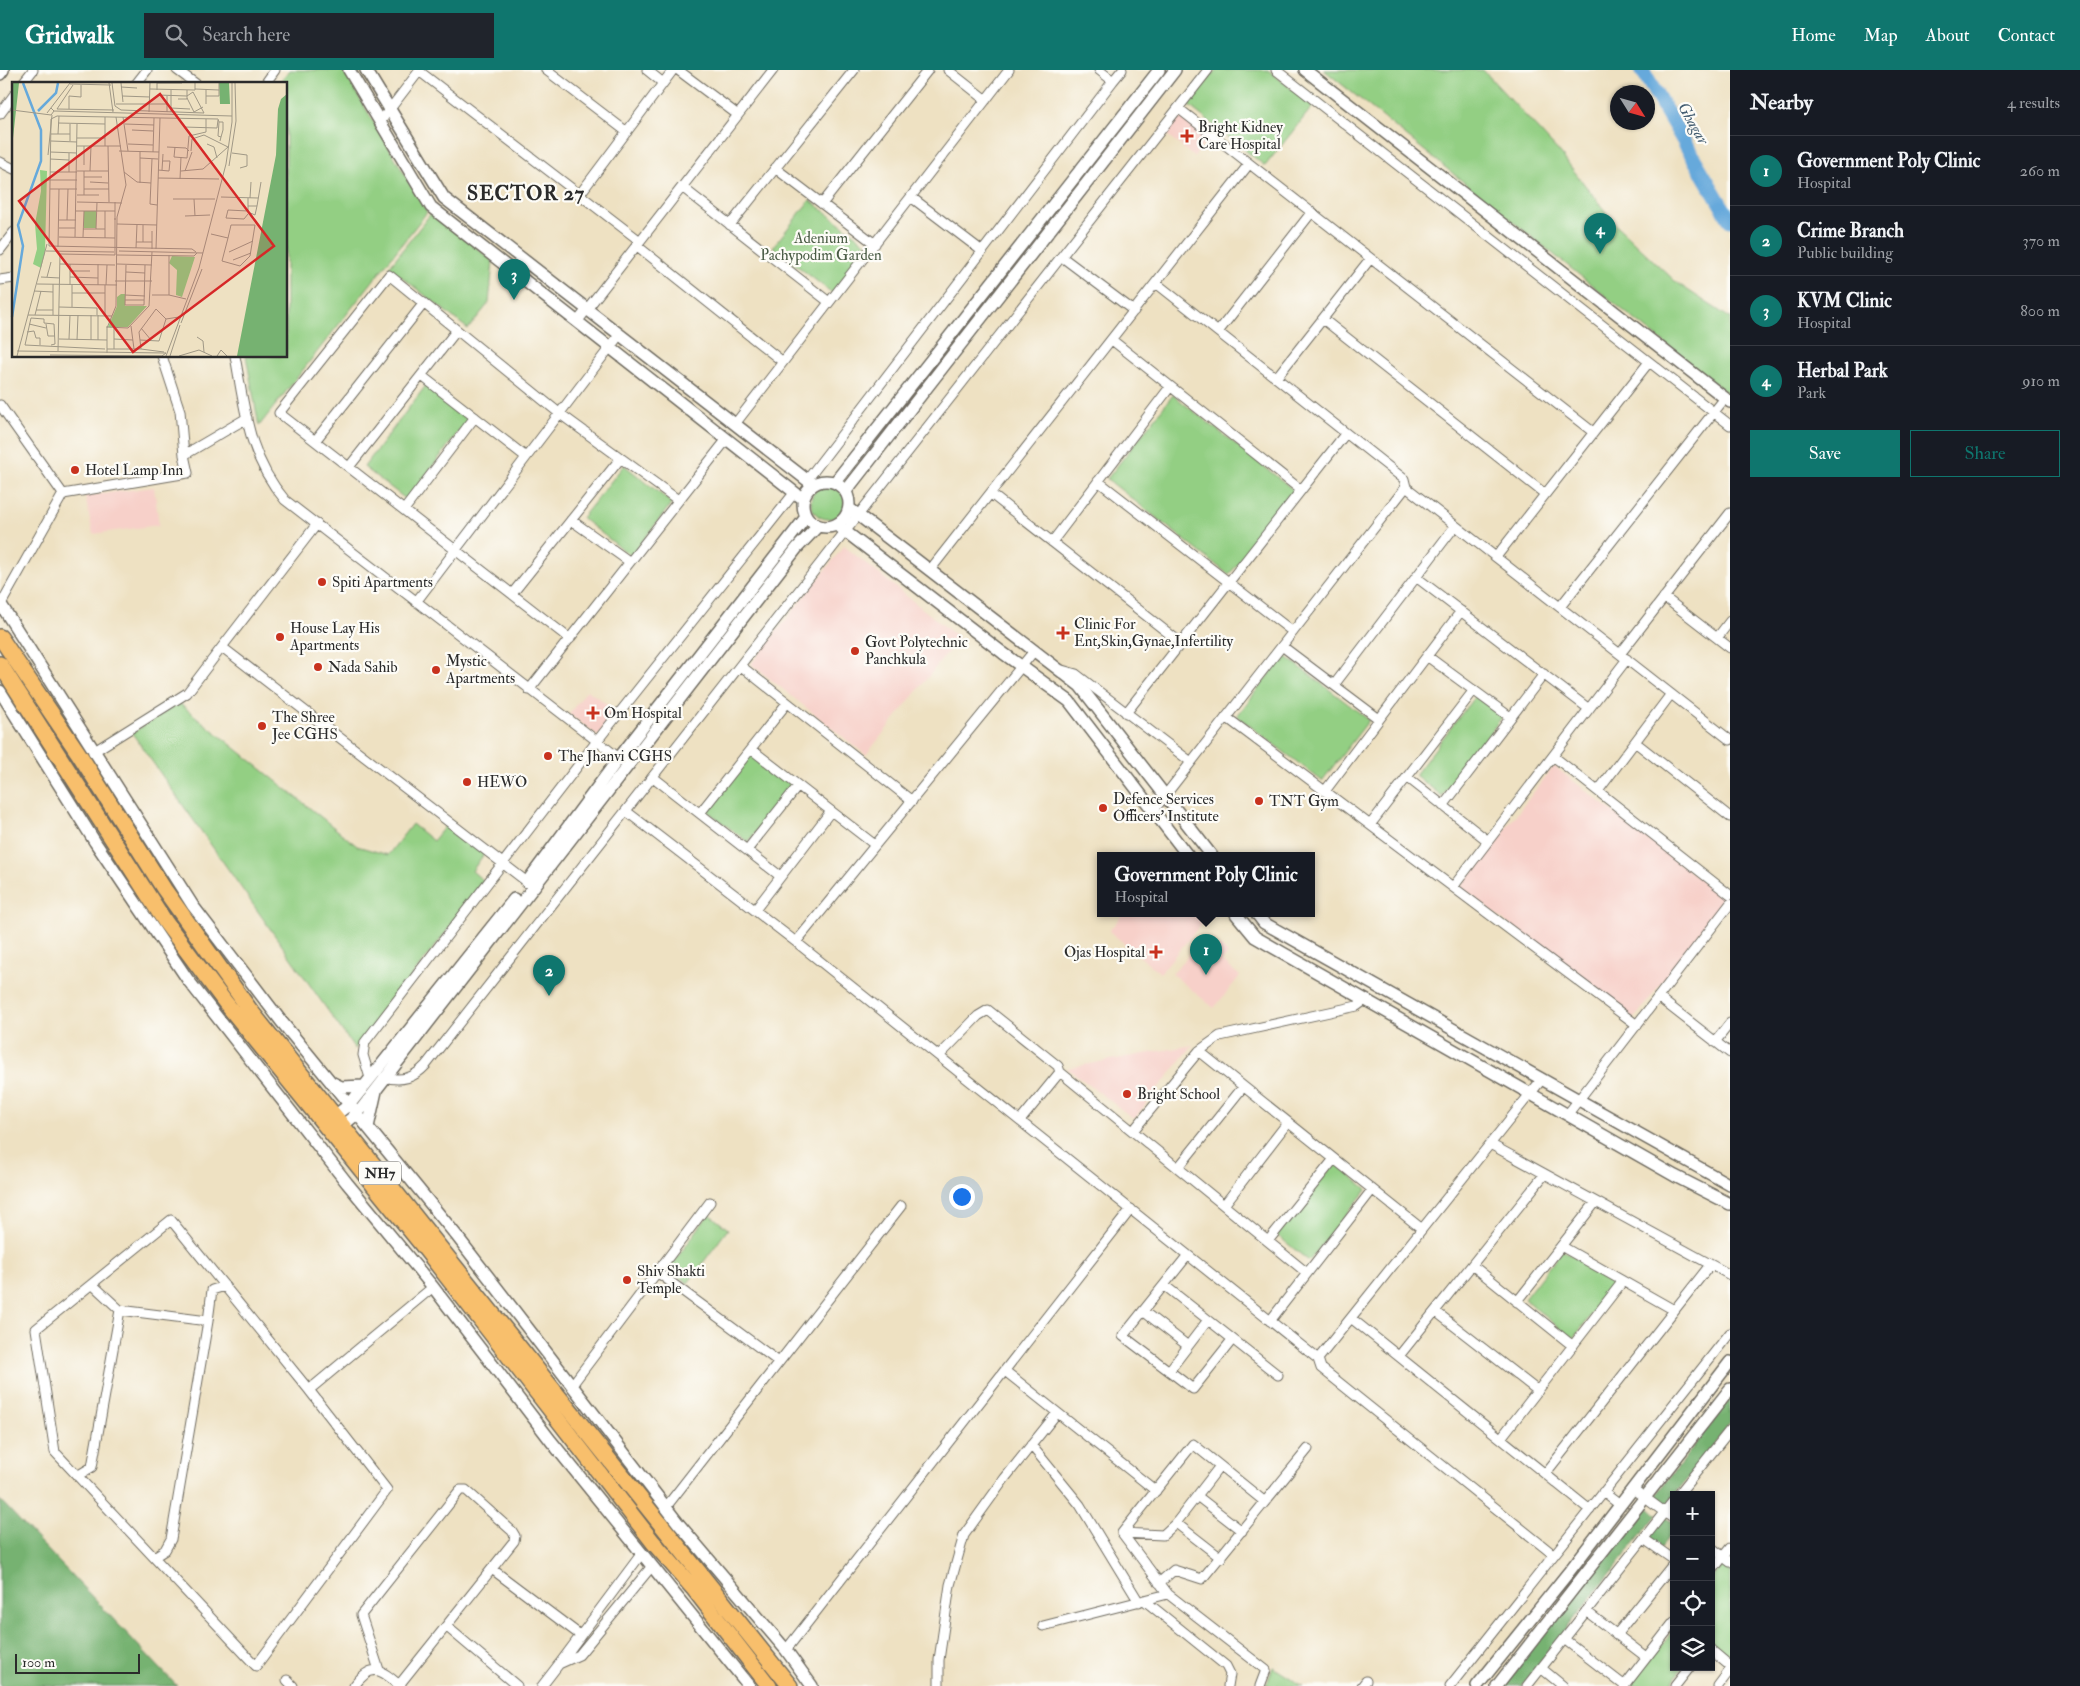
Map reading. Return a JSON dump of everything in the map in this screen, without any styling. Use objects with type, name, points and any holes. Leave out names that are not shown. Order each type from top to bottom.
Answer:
[{"type":"highway","name":"NH7","points":[[0,637],[79,754],[164,889],[333,1125],[769,1686]]},
{"type":"highway","name":"NH7","points":[[0,664],[166,923],[225,1002],[333,1125],[790,1686]]},
{"type":"street","points":[[0,74],[3,70]]},
{"type":"street","points":[[24,82],[33,70]]},
{"type":"street","points":[[138,82],[147,70]]},
{"type":"street","points":[[177,70],[193,82]]},
{"type":"street","points":[[266,82],[275,70]]},
{"type":"street","points":[[349,70],[431,207],[799,496],[806,517],[818,526],[842,528],[1069,701],[1185,852]]},
{"type":"street","points":[[366,70],[444,198],[810,482],[835,482],[846,491],[854,512],[1080,686],[1209,852]]},
{"type":"street","points":[[380,122],[420,70],[580,194],[783,362]]},
{"type":"street","points":[[546,70],[626,132]]},
{"type":"street","points":[[647,70],[664,83]]},
{"type":"street","points":[[580,194],[673,70]]},
{"type":"street","points":[[678,70],[738,114]]},
{"type":"street","points":[[577,322],[772,70]]},
{"type":"street","points":[[730,225],[854,70]]},
{"type":"street","points":[[822,204],[928,70]]},
{"type":"street","points":[[948,70],[986,100]]},
{"type":"street","points":[[735,424],[1009,70]]},
{"type":"street","points":[[1100,70],[1113,81]]},
{"type":"street","points":[[368,1126],[374,1082],[363,1055],[365,1042],[597,741],[810,482],[982,251],[1122,70]]},
{"type":"street","points":[[835,482],[1159,70]]},
{"type":"street","points":[[846,491],[1175,70]]},
{"type":"street","points":[[1198,70],[1200,81]]},
{"type":"street","points":[[330,1081],[341,1087],[405,1079],[417,1074],[426,1065],[741,666],[842,528],[843,520],[854,512],[1062,257],[1208,70]]},
{"type":"street","points":[[1276,70],[1730,425]]},
{"type":"street","points":[[1305,70],[1727,400],[1714,412],[1560,607]]},
{"type":"street","points":[[0,114],[12,98]]},
{"type":"street","points":[[1178,108],[1593,432]]},
{"type":"street","points":[[0,162],[12,168]]},
{"type":"street","points":[[930,570],[1249,164]]},
{"type":"street","points":[[775,168],[875,244]]},
{"type":"street","points":[[682,187],[829,302]]},
{"type":"street","points":[[911,197],[982,251]]},
{"type":"street","points":[[1218,332],[1311,213]]},
{"type":"street","points":[[0,250],[12,235]]},
{"type":"street","points":[[1062,257],[1134,311]]},
{"type":"street","points":[[1276,378],[1370,258]]},
{"type":"street","points":[[570,639],[279,413],[285,405],[390,275],[560,413],[678,500]]},
{"type":"street","points":[[1156,283],[1404,479],[1406,487],[1730,740]]},
{"type":"street","points":[[314,441],[424,303]]},
{"type":"street","points":[[1323,319],[1545,494]]},
{"type":"street","points":[[349,468],[457,330]]},
{"type":"street","points":[[416,602],[620,334]]},
{"type":"street","points":[[1112,340],[1301,490]]},
{"type":"street","points":[[63,494],[188,473],[184,455],[180,411],[163,358]]},
{"type":"street","points":[[235,358],[252,444],[269,482],[285,500],[623,762]]},
{"type":"street","points":[[1496,557],[1649,362]]},
{"type":"street","points":[[422,376],[526,457]]},
{"type":"street","points":[[1052,542],[1170,387]]},
{"type":"street","points":[[0,405],[63,494]]},
{"type":"street","points":[[404,510],[475,417]]},
{"type":"street","points":[[184,455],[247,418]]},
{"type":"street","points":[[1126,712],[1346,433]]},
{"type":"street","points":[[530,690],[727,439]]},
{"type":"street","points":[[512,594],[620,459]]},
{"type":"street","points":[[1098,481],[1292,632]]},
{"type":"street","points":[[1153,811],[1406,487]]},
{"type":"street","points":[[63,494],[0,603],[93,752],[193,906],[330,1081],[358,1113],[456,1236],[666,1507],[786,1650],[812,1686]]},
{"type":"street","points":[[991,494],[1181,642]]},
{"type":"street","points":[[1453,887],[1589,709],[1664,597],[1730,514]]},
{"type":"street","points":[[333,1125],[350,1104],[374,1082],[530,885],[806,517]]},
{"type":"street","points":[[571,520],[630,562]]},
{"type":"street","points":[[93,752],[187,693],[317,524]]},
{"type":"street","points":[[623,762],[797,548],[818,526]]},
{"type":"street","points":[[1334,685],[1455,526]]},
{"type":"street","points":[[1416,577],[1589,709]]},
{"type":"street","points":[[1664,597],[1730,648]]},
{"type":"street","points":[[1325,791],[1461,611]]},
{"type":"street","points":[[1717,638],[1730,620]]},
{"type":"street","points":[[1282,646],[1379,719]]},
{"type":"street","points":[[222,648],[530,885]]},
{"type":"street","points":[[796,942],[1034,651]]},
{"type":"street","points":[[1427,656],[1510,717]]},
{"type":"street","points":[[741,666],[912,801]]},
{"type":"street","points":[[1056,668],[1076,674],[1191,762]]},
{"type":"street","points":[[1443,806],[1544,674]]},
{"type":"street","points":[[1370,825],[1474,690]]},
{"type":"street","points":[[0,691],[95,842],[188,980],[347,1183],[433,1287],[551,1441],[749,1686]]},
{"type":"street","points":[[1598,791],[1671,694]]},
{"type":"street","points":[[700,813],[787,702]]},
{"type":"street","points":[[1226,717],[1637,1025]]},
{"type":"street","points":[[1635,742],[1730,817]]},
{"type":"street","points":[[750,749],[875,845]]},
{"type":"street","points":[[1553,756],[1730,895]]},
{"type":"street","points":[[653,777],[780,876]]},
{"type":"street","points":[[1406,777],[1488,841]]},
{"type":"street","points":[[747,850],[798,786]]},
{"type":"street","points":[[626,811],[796,942],[1131,1209],[1318,1359],[1321,1368],[1554,1555]]},
{"type":"street","points":[[755,910],[831,811]]},
{"type":"street","points":[[1567,1115],[1730,904]]},
{"type":"street","points":[[1238,917],[1255,937],[1675,1176],[1730,1204]]},
{"type":"street","points":[[1259,917],[1264,923],[1730,1185]]},
{"type":"street","points":[[1658,997],[1730,1053]]},
{"type":"street","points":[[1133,1131],[1198,1051],[1220,1036],[1357,1006],[1365,1000]]},
{"type":"street","points":[[939,1056],[978,1016],[988,1010],[1058,1066],[1060,1072],[1307,1273]]},
{"type":"street","points":[[1715,1042],[1730,1023]]},
{"type":"street","points":[[1198,1051],[1422,1229]]},
{"type":"street","points":[[1020,1121],[1060,1072]]},
{"type":"street","points":[[1318,1359],[1542,1079]]},
{"type":"street","points":[[333,1125],[358,1113],[374,1082]]},
{"type":"street","points":[[1178,1168],[1243,1087]]},
{"type":"street","points":[[1224,1205],[1288,1122]]},
{"type":"street","points":[[1490,1144],[1595,1203],[1730,1274]]},
{"type":"street","points":[[1268,1241],[1334,1159]]},
{"type":"street","points":[[1399,1356],[1544,1175]]},
{"type":"street","points":[[1270,1321],[1372,1190]]},
{"type":"street","points":[[572,1385],[710,1202]]},
{"type":"street","points":[[1518,1302],[1595,1203]]},
{"type":"street","points":[[666,1507],[901,1206]]},
{"type":"street","points":[[786,1650],[1131,1209]]},
{"type":"street","points":[[171,1220],[225,1286],[387,1490],[256,1666],[55,1452],[36,1329],[171,1220]]},
{"type":"street","points":[[1561,1246],[1674,1310]]},
{"type":"street","points":[[1188,1255],[1123,1336],[1193,1389],[1232,1340]]},
{"type":"street","points":[[1472,1265],[1573,1346]]},
{"type":"street","points":[[1545,1474],[1710,1265]]},
{"type":"street","points":[[657,1272],[779,1362]]},
{"type":"street","points":[[1501,1438],[1622,1282]]},
{"type":"street","points":[[92,1284],[120,1310],[208,1321]]},
{"type":"street","points":[[1164,1285],[1278,1375]]},
{"type":"street","points":[[154,1557],[165,1550],[170,1539],[212,1290],[225,1286]]},
{"type":"street","points":[[309,1390],[433,1287]]},
{"type":"street","points":[[77,1476],[92,1466],[120,1310]]},
{"type":"street","points":[[1143,1311],[1188,1346]]},
{"type":"street","points":[[1435,1311],[1538,1390]]},
{"type":"street","points":[[1351,1318],[1590,1510]]},
{"type":"street","points":[[1169,1371],[1208,1320]]},
{"type":"street","points":[[1450,1686],[1730,1333]]},
{"type":"street","points":[[1477,1686],[1633,1489],[1730,1362]]},
{"type":"street","points":[[1005,1372],[1156,1490]]},
{"type":"street","points":[[1497,1686],[1730,1389]]},
{"type":"street","points":[[939,1686],[939,1660],[950,1585],[964,1535],[1057,1413]]},
{"type":"street","points":[[1681,1491],[1730,1430]]},
{"type":"street","points":[[1122,1533],[1193,1444],[1266,1502]]},
{"type":"street","points":[[1031,1445],[1080,1505],[1141,1601],[1226,1666],[1230,1674],[1228,1686]]},
{"type":"street","points":[[1159,1583],[1174,1570],[1202,1579],[1308,1449]]},
{"type":"street","points":[[1122,1533],[1163,1535],[1176,1523],[1220,1466]]},
{"type":"street","points":[[462,1489],[472,1495],[515,1536],[492,1569],[400,1685],[380,1670],[361,1615],[462,1489]]},
{"type":"street","points":[[1633,1489],[1670,1516]]},
{"type":"street","points":[[1604,1492],[1620,1505]]},
{"type":"street","points":[[1197,1496],[1242,1531]]},
{"type":"street","points":[[1526,1686],[1670,1505]]},
{"type":"street","points":[[1176,1523],[1221,1558]]},
{"type":"street","points":[[1122,1533],[1168,1594],[1266,1670],[1260,1686]]},
{"type":"street","points":[[1644,1539],[1670,1559]]},
{"type":"street","points":[[1715,1569],[1727,1559],[1730,1548]]},
{"type":"street","points":[[1715,1550],[1727,1559]]},
{"type":"street","points":[[542,1686],[642,1554]]},
{"type":"street","points":[[559,1664],[579,1655],[652,1566]]},
{"type":"street","points":[[1616,1635],[1670,1567]]},
{"type":"street","points":[[492,1569],[580,1635]]},
{"type":"street","points":[[1044,1626],[1168,1594]]},
{"type":"street","points":[[1586,1611],[1646,1657]]},
{"type":"street","points":[[446,1626],[517,1686]]},
{"type":"street","points":[[1564,1639],[1625,1686],[1671,1626]]},
{"type":"street","points":[[1715,1653],[1730,1666]]},
{"type":"street","points":[[1541,1668],[1563,1686]]},
{"type":"street","points":[[354,1686],[367,1672],[380,1670]]},
{"type":"street","points":[[1718,1686],[1730,1670]]},
{"type":"street","points":[[1675,1686],[1687,1671]]},
{"type":"shaded area","name":"Bright Kidney Care Hospital","points":[[1179,114],[1209,138],[1194,157],[1165,133]]},
{"type":"shaded area","points":[[154,487],[159,525],[93,534],[85,496]]},
{"type":"shaded area","name":"Govt Polytechnic Panchkula","points":[[844,546],[959,638],[866,755],[751,664]]},
{"type":"shaded area","name":"Om Hospital","points":[[587,690],[616,711],[598,736],[569,714]]},
{"type":"shaded area","points":[[1554,766],[1726,899],[1633,1020],[1460,887]]},
{"type":"shaded area","name":"Ojas Hospital","points":[[1121,917],[1207,917],[1160,973],[1109,931]]},
{"type":"shaded area","points":[[1200,942],[1213,954],[1220,946],[1228,954],[1222,961],[1240,976],[1214,1008],[1172,974]]},
{"type":"shaded area","name":"Bright School","points":[[1193,1045],[1134,1119],[1067,1068]]},
{"type":"green space","points":[[290,70],[343,70],[427,212],[259,426],[246,358],[288,358],[288,82],[281,82]]},
{"type":"green space","points":[[1216,70],[1268,70],[1313,106],[1265,166],[1188,105]]},
{"type":"green space","points":[[1324,70],[1483,70],[1560,153],[1616,225],[1677,283],[1730,318],[1730,396]]},
{"type":"green space","name":"Adenium Pachypodim Garden","points":[[810,200],[869,246],[832,293],[773,247]]},
{"type":"green space","points":[[432,212],[493,261],[489,303],[468,329],[389,267]]},
{"type":"green space","points":[[427,384],[470,417],[407,500],[364,467]]},
{"type":"green space","points":[[1173,395],[1295,491],[1229,575],[1107,479]]},
{"type":"green space","points":[[624,465],[672,503],[631,556],[582,518]]},
{"type":"green space","points":[[828,485],[840,490],[845,502],[840,514],[828,519],[816,514],[811,502],[816,490]]},
{"type":"green space","points":[[1284,655],[1369,720],[1322,781],[1237,716]]},
{"type":"green space","points":[[1475,696],[1502,717],[1442,796],[1415,775]]},
{"type":"green space","points":[[179,703],[357,846],[388,855],[412,824],[433,841],[446,825],[484,854],[472,871],[485,882],[355,1049],[132,733]]},
{"type":"green space","points":[[751,754],[792,785],[748,842],[707,811]]},
{"type":"green space","points":[[1335,1163],[1367,1189],[1309,1261],[1277,1235]]},
{"type":"green space","points":[[709,1214],[728,1229],[688,1283],[669,1269]]},
{"type":"green space","points":[[1562,1250],[1616,1282],[1573,1339],[1524,1299]]},
{"type":"green space","points":[[1730,1399],[1730,1424],[1678,1491],[1670,1491],[1670,1501],[1666,1506],[1658,1500],[1657,1494]]},
{"type":"green space","points":[[0,1500],[177,1686],[0,1686]]},
{"type":"green space","points":[[1649,1508],[1657,1515],[1521,1686],[1502,1686],[1642,1510]]},
{"type":"green space","points":[[1665,1517],[1670,1521],[1670,1535],[1661,1547],[1649,1538]]},
{"type":"green space","points":[[1725,1563],[1730,1567],[1730,1663],[1715,1651],[1715,1575]]},
{"type":"green space","points":[[1670,1634],[1670,1671],[1681,1671],[1669,1686],[1629,1686]]},
{"type":"green space","points":[[1273,1667],[1303,1686],[1266,1686]]},
{"type":"waterway","name":"Ghagar","points":[[1642,70],[1730,220]]},
{"type":"place","name":"Bright Kidney Care Hospital","points":[[1187,136]]},
{"type":"place","name":"Herbal Park","points":[[1600,254]]},
{"type":"place","name":"KVM Clinic","points":[[514,300]]},
{"type":"place","name":"Hotel Lamp Inn","points":[[75,470]]},
{"type":"place","name":"Spiti Apartments","points":[[322,582]]},
{"type":"place","name":"Clinic For Ent,Skin,Gynae,Infertility","points":[[1063,633]]},
{"type":"place","name":"House Lay His Apartments","points":[[280,637]]},
{"type":"place","name":"Govt Polytechnic Panchkula","points":[[855,651]]},
{"type":"place","name":"Nada Sahib","points":[[318,667]]},
{"type":"place","name":"Mystic Apartments","points":[[436,670]]},
{"type":"place","name":"Om Hospital","points":[[593,713]]},
{"type":"place","name":"The Shree Jee CGHS","points":[[262,726]]},
{"type":"place","name":"The Jhanvi CGHS","points":[[548,756]]},
{"type":"place","name":"HEWO","points":[[467,782]]},
{"type":"place","name":"TNT Gym","points":[[1259,801]]},
{"type":"place","name":"Defence Services Officers' Institute","points":[[1103,808]]},
{"type":"place","name":"Ojas Hospital","points":[[1156,952]]},
{"type":"place","name":"Government Poly Clinic","points":[[1206,975]]},
{"type":"place","name":"Crime Branch","points":[[549,996]]},
{"type":"place","name":"Bright School","points":[[1127,1094]]},
{"type":"place","name":"Shiv Shakti Temple","points":[[627,1280]]},
{"type":"district","name":"SECTOR 27","points":[[526,193]]}]
